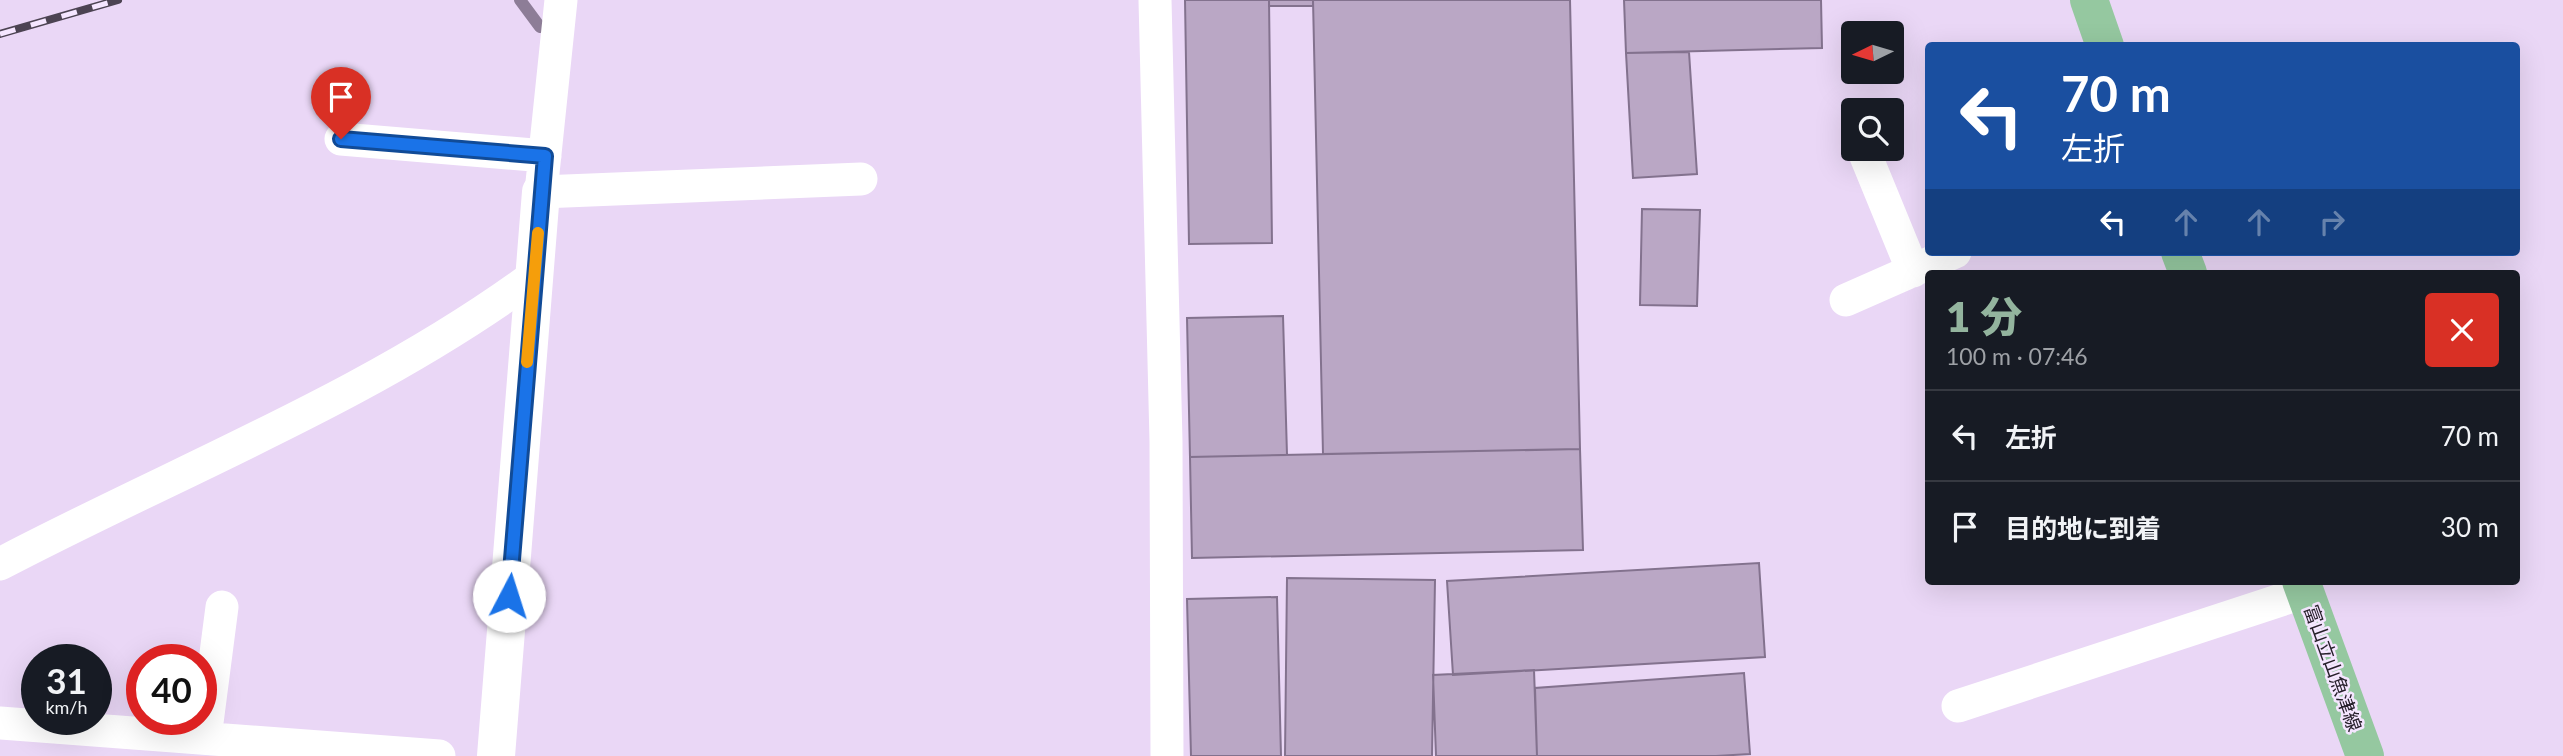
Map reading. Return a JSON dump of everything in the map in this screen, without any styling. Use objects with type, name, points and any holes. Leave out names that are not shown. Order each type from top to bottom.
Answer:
[{"type":"main road","points":[[2089,0],[2104,42]]},
{"type":"main road","name":"富山立山魚津線","points":[[2303,587],[2365,756]]},
{"type":"street","points":[[496,756],[534,276],[561,0]]},
{"type":"street","points":[[1155,0],[1166,441],[1167,756]]},
{"type":"street","points":[[341,139],[543,174],[861,179]]},
{"type":"street","points":[[1868,161],[1913,271]]},
{"type":"street","points":[[1846,300],[1946,256]]},
{"type":"street","points":[[0,564],[353,389],[482,314],[534,276]]},
{"type":"street","points":[[1958,706],[2303,587]]},
{"type":"street","points":[[205,738],[222,607]]},
{"type":"street","points":[[0,723],[439,756]]},
{"type":"building","points":[[1185,0],[1269,0],[1272,243],[1189,244]]},
{"type":"building","points":[[1269,0],[1313,0],[1313,6],[1269,6]]},
{"type":"building","points":[[1313,0],[1570,0],[1580,449],[1323,454]]},
{"type":"building","points":[[1624,0],[1821,0],[1822,48],[1626,53]]},
{"type":"building","points":[[1689,52],[1697,174],[1633,178],[1626,53]]},
{"type":"building","points":[[1642,209],[1700,210],[1697,306],[1640,305]]},
{"type":"building","points":[[1283,316],[1287,455],[1190,457],[1187,318]]},
{"type":"building","points":[[1580,449],[1583,550],[1192,558],[1190,457]]},
{"type":"building","points":[[1759,563],[1765,657],[1453,675],[1447,581]]},
{"type":"building","points":[[1287,578],[1435,580],[1432,756],[1285,756]]},
{"type":"building","points":[[1277,597],[1281,756],[1191,756],[1187,599]]},
{"type":"building","points":[[1534,670],[1537,756],[1436,756],[1433,675]]},
{"type":"building","points":[[1744,673],[1750,754],[1537,756],[1535,688]]},
{"type":"waterway","points":[[520,0],[540,27]]},
{"type":"railway","points":[[0,34],[118,0]]},
{"type":"slow traffic","points":[[527,362],[538,233]]},
{"type":"route","points":[[341,139],[545,156],[509,596]]}]
